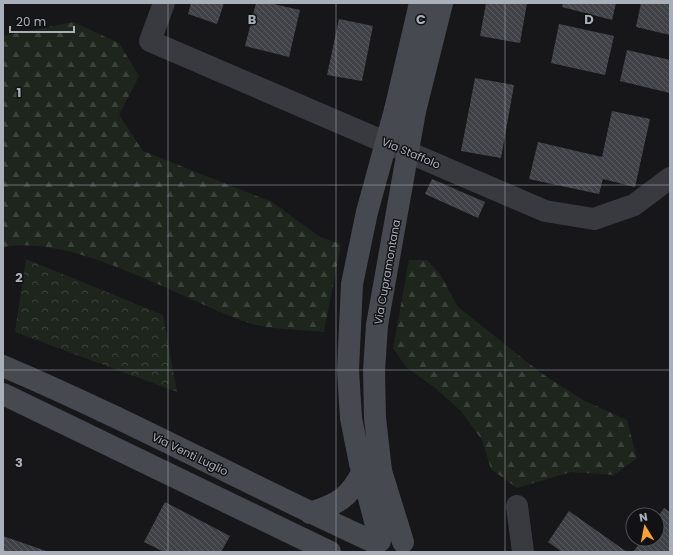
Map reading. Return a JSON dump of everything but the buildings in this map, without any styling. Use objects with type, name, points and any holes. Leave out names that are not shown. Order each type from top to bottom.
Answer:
[{"type":"main road","name":"Via Cupramontana","points":[[375,545],[368,469],[375,418],[374,371],[377,325],[420,3]]},
{"type":"main road","name":"Via Cupramontana","points":[[408,547],[368,469],[351,418],[348,370],[352,284],[367,212],[405,110],[442,3]]},
{"type":"main road","name":"Via Venti Luglio","points":[[3,366],[66,393],[375,545]]},
{"type":"main road","points":[[3,394],[330,552]]},
{"type":"main road","points":[[310,513],[332,506],[343,499],[356,486],[368,469]]},
{"type":"main road","points":[[375,545],[391,539],[408,547]]},
{"type":"street","name":"Via Staffolo","points":[[164,3],[150,41],[545,211],[594,219],[634,205],[670,178]]},
{"type":"street","points":[[517,506],[523,552]]},
{"type":"green space","points":[[73,22],[119,43],[139,76],[119,115],[143,151],[272,202],[320,237],[341,244],[324,332],[275,328],[249,323],[127,271],[94,259],[62,250],[32,246],[3,247],[3,36]]},
{"type":"green space","points":[[26,259],[163,315],[177,392],[15,332]]},
{"type":"green space","points":[[409,260],[427,260],[440,274],[458,307],[541,373],[583,400],[627,420],[637,458],[614,475],[571,472],[517,488],[491,469],[482,440],[461,411],[434,387],[406,367],[393,348]]}]
